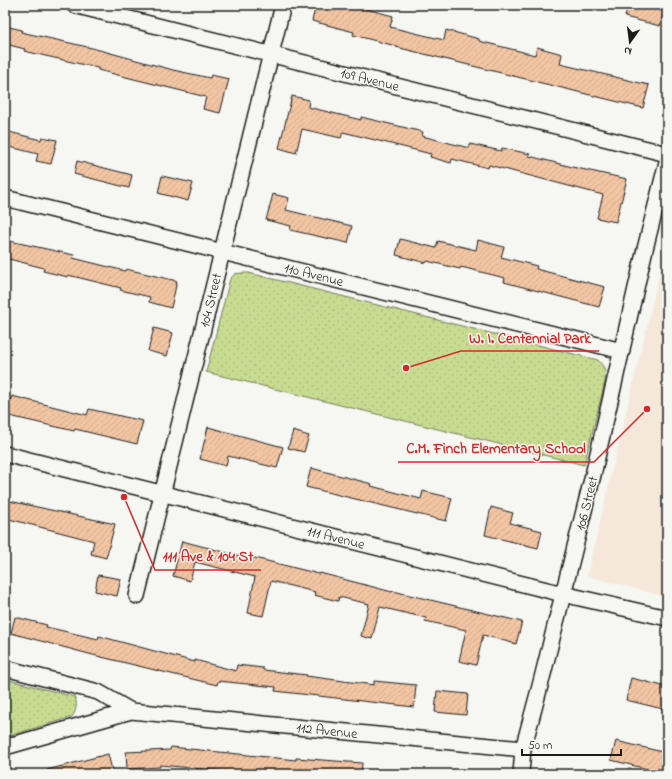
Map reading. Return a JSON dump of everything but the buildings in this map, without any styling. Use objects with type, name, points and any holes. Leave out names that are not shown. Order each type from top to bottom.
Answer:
[{"type":"street","name":"109 Avenue","points":[[74,5],[667,154]]},
{"type":"street","name":"104 Street","points":[[137,596],[283,5]]},
{"type":"street","name":"106 Street","points":[[521,774],[523,749],[593,475],[667,162]]},
{"type":"street","name":"110 Avenue","points":[[5,198],[622,351]]},
{"type":"street","name":"111 Avenue","points":[[5,454],[563,594],[667,618]]},
{"type":"street","name":"112 Avenue","points":[[5,668],[98,692],[131,711]]},
{"type":"street","name":"112 Avenue","points":[[5,746],[131,711],[523,749]]},
{"type":"shaded area","points":[[667,242],[667,597],[587,576]]},
{"type":"green space","points":[[249,273],[598,360],[605,371],[605,382],[584,465],[206,372],[230,279],[235,274]]},
{"type":"green space","points":[[5,679],[75,697],[75,712],[72,717],[5,737]]},
{"type":"place","name":"W. I. Centennial Park","points":[[406,368]]},
{"type":"place","name":"C.M. Finch Elementary School","points":[[647,409]]},
{"type":"place","name":"111 Ave & 104 St","points":[[124,497]]}]
